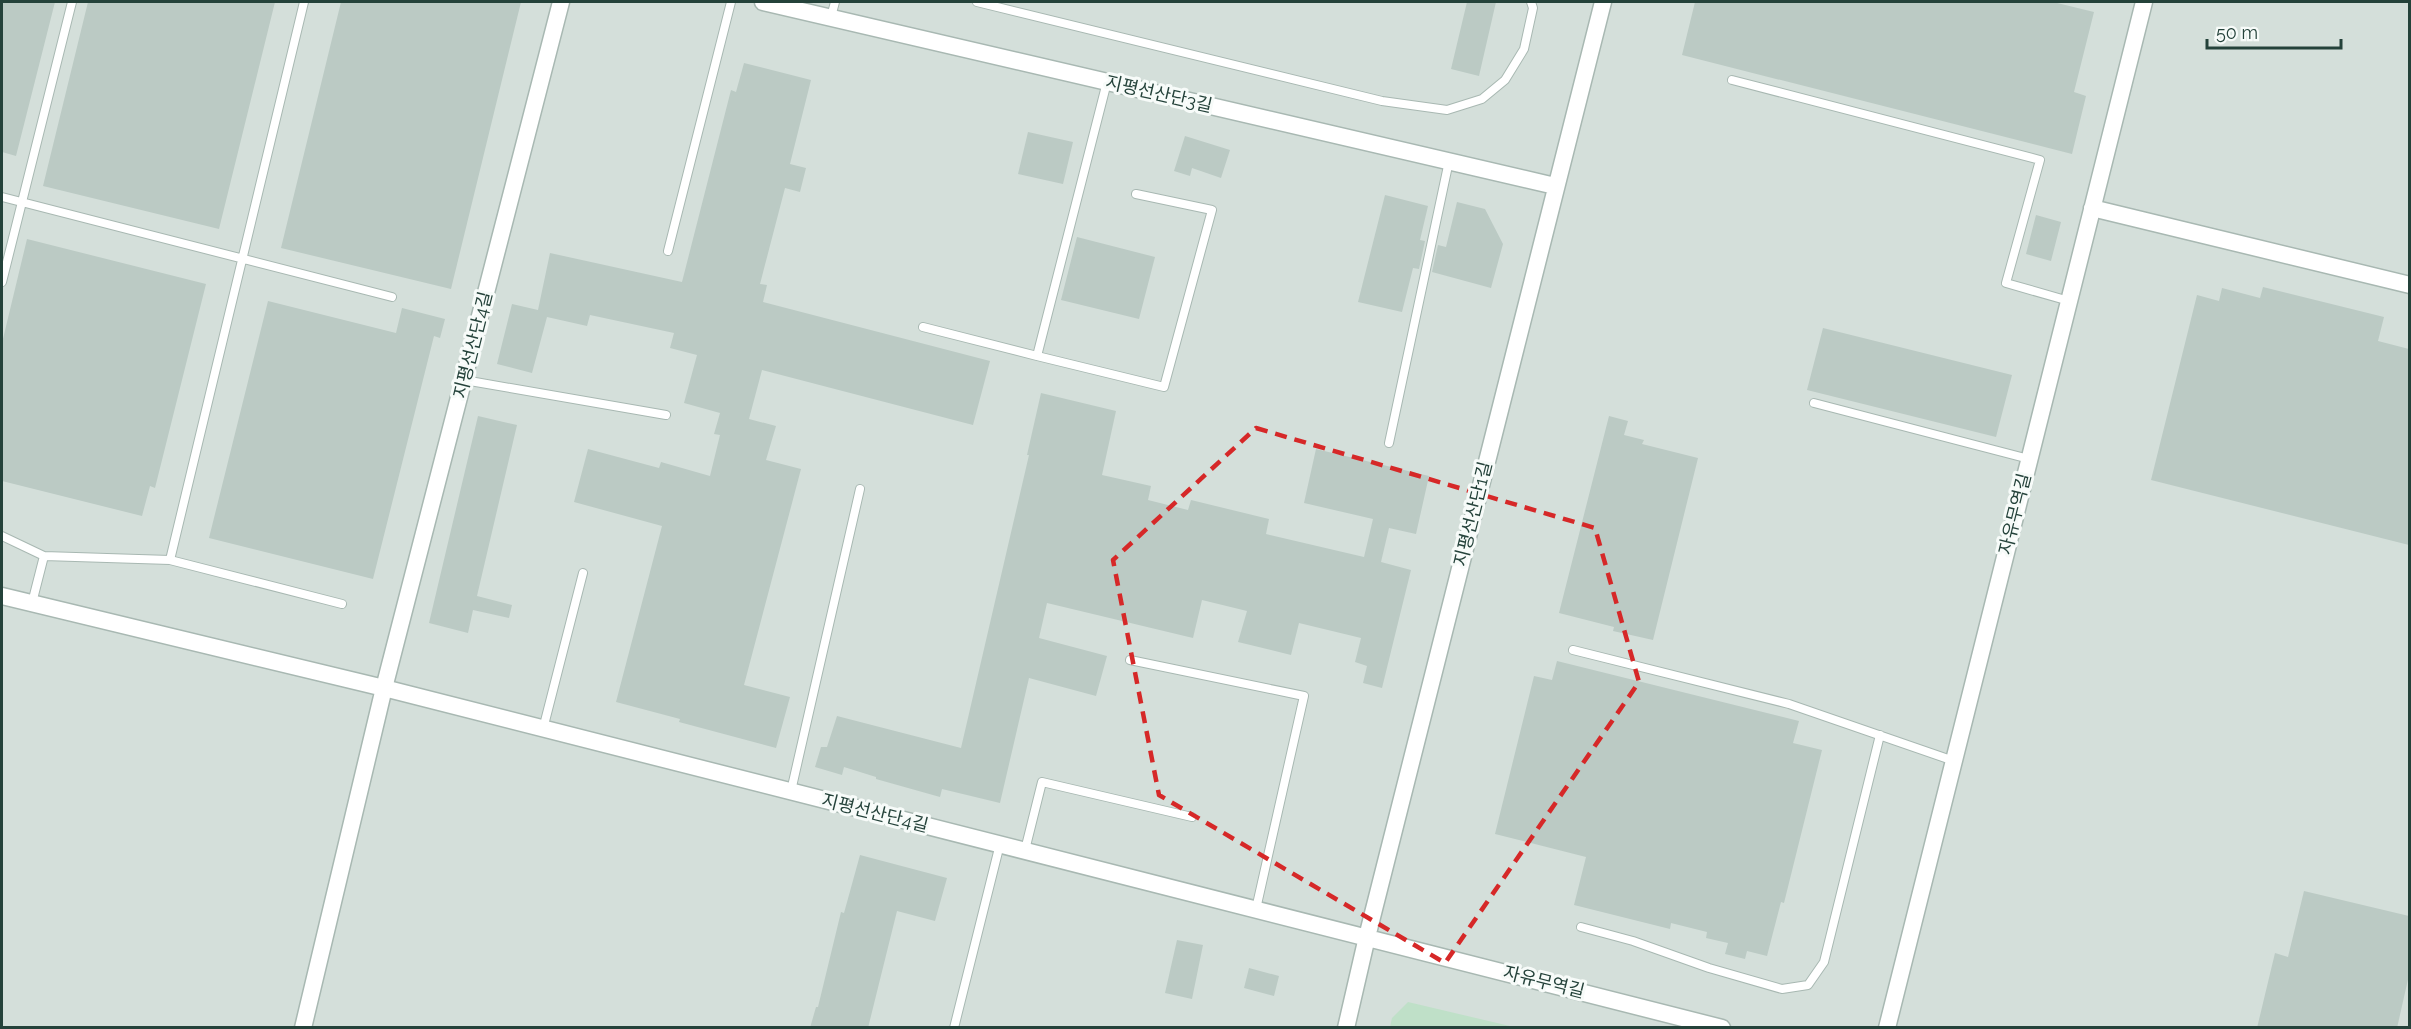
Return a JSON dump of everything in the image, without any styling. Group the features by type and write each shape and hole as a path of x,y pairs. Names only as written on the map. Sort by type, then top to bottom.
{"street":[{"name":"지평선산단4길","path":"384,688 561,2"},
{"name":"지평선산단3길","path":"763,2 833,9 1107,82 1555,186"},
{"name":"지평선산단1길","path":"1346,1028 1555,186 1603,2"},
{"name":"자유무역길","path":"1887,1028 2144,2"},
{"path":"2092,208 2409,285"},
{"name":"지평선산단4길","path":"2,596 384,688 1367,937"},
{"path":"303,1028 384,688"},
{"name":"자유무역길","path":"1367,937 1722,1028"}],"lane":[{"path":"2,282 72,2"},
{"path":"170,560 304,2"},
{"path":"668,251 731,2"},
{"path":"977,2 1382,101 1447,110 1482,99 1506,80 1524,50 1533,8 1531,2"},
{"path":"1732,80 2040,160 2006,283 2069,301"},
{"path":"1037,356 1107,82"},
{"path":"1389,443 1449,162"},
{"path":"923,327 1164,387 1212,210 1136,194"},
{"path":"2,197 392,297"},
{"path":"464,381 666,415"},
{"path":"1814,402 2029,459"},
{"path":"791,791 860,489"},
{"path":"2,536 44,556 170,560 342,604"},
{"path":"32,603 44,556"},
{"path":"543,729 584,573"},
{"path":"1573,650 1790,704 1954,761"},
{"path":"1130,660 1304,696 1256,909"},
{"path":"1581,927 1633,941 1709,968 1782,989 1808,985 1824,962 1880,735"},
{"path":"1025,850 1042,782 1192,817"},
{"path":"954,1028 999,844"}],"highlighted area":[{"path":"1256,428 1595,528 1639,682 1445,963 1159,795 1113,560"}],"shaded area":[{"path":"2,2 2409,2 2409,1027 2,1027"}],"green space":[{"path":"1408,1002 1514,1027 1390,1027 1392,1018"}],"building":[{"path":"2,2 55,2 16,156 2,152"},
{"path":"88,2 275,2 219,229 43,186"},
{"path":"341,2 521,2 451,289 281,248"},
{"path":"1467,2 1496,2 1479,76 1451,69"},
{"path":"1695,2 2053,2 2094,12 2074,92 2086,96 2072,154 1682,55"},
{"path":"744,63 811,80 790,164 806,168 800,192 785,188 760,284 767,285 763,302 990,361 973,425 762,370 749,419 776,426 766,460 801,469 744,685 790,697 776,748 679,722 680,719 616,702 662,526 574,502 588,449 659,468 661,462 710,476 720,435 714,434 720,413 684,403 697,355 670,348 674,333 590,315 587,326 547,317 532,373 497,364 512,304 538,310 550,253 682,282 731,90 736,92"},
{"path":"1028,132 1073,142 1063,184 1018,174"},
{"path":"1185,136 1230,150 1221,178 1192,168 1190,176 1174,171"},
{"path":"1385,195 1428,206 1420,240 1425,241 1419,269 1413,268 1402,312 1358,302"},
{"path":"1457,202 1485,209 1503,244 1491,288 1432,272 1438,245 1446,247"},
{"path":"2036,215 2061,222 2051,261 2026,254"},
{"path":"1077,237 1155,257 1139,319 1061,300"},
{"path":"27,239 206,284 155,488 150,486 142,516 2,481 2,343"},
{"path":"2263,287 2384,317 2378,341 2409,349 2409,545 2151,480 2197,295 2219,301 2222,288 2260,298"},
{"path":"268,301 396,333 402,308 445,319 440,338 434,336 373,579 209,538"},
{"path":"1823,328 2012,375 1996,437 1807,390"},
{"path":"1041,393 1116,411 1102,475 1151,486 1148,500 1188,510 1191,500 1269,519 1266,534 1364,557 1373,519 1304,503 1316,449 1429,476 1416,534 1389,528 1381,562 1411,570 1382,688 1363,683 1367,666 1355,662 1361,638 1299,623 1291,655 1238,642 1247,611 1202,600 1193,638 1047,603 1039,638 1107,656 1096,696 1029,678 1000,803 942,789 940,797 876,779 876,777 844,767 842,775 815,767 821,747 827,747 837,716 961,748 1029,455 1027,455"},
{"path":"478,416 517,425 477,596 512,605 509,618 473,610 468,633 429,623"},
{"path":"1609,416 1628,421 1624,435 1644,440 1642,444 1698,458 1653,640 1613,631 1614,627 1559,613"},
{"path":"1557,661 1799,721 1793,743 1822,750 1784,903 1781,902 1767,956 1747,951 1745,959 1725,954 1728,943 1706,938 1707,932 1671,923 1670,929 1574,905 1586,857 1495,834 1534,676 1552,680"},
{"path":"860,855 947,878 935,921 897,911 868,1028 810,1028 816,1007 818,1007 841,912 844,913"},
{"path":"2304,891 2409,916 2409,975 2397,1028 2257,1028 2275,953 2288,957"},
{"path":"1177,940 1203,945 1192,999 1165,993"},
{"path":"1249,968 1279,976 1274,996 1244,988"}]}
